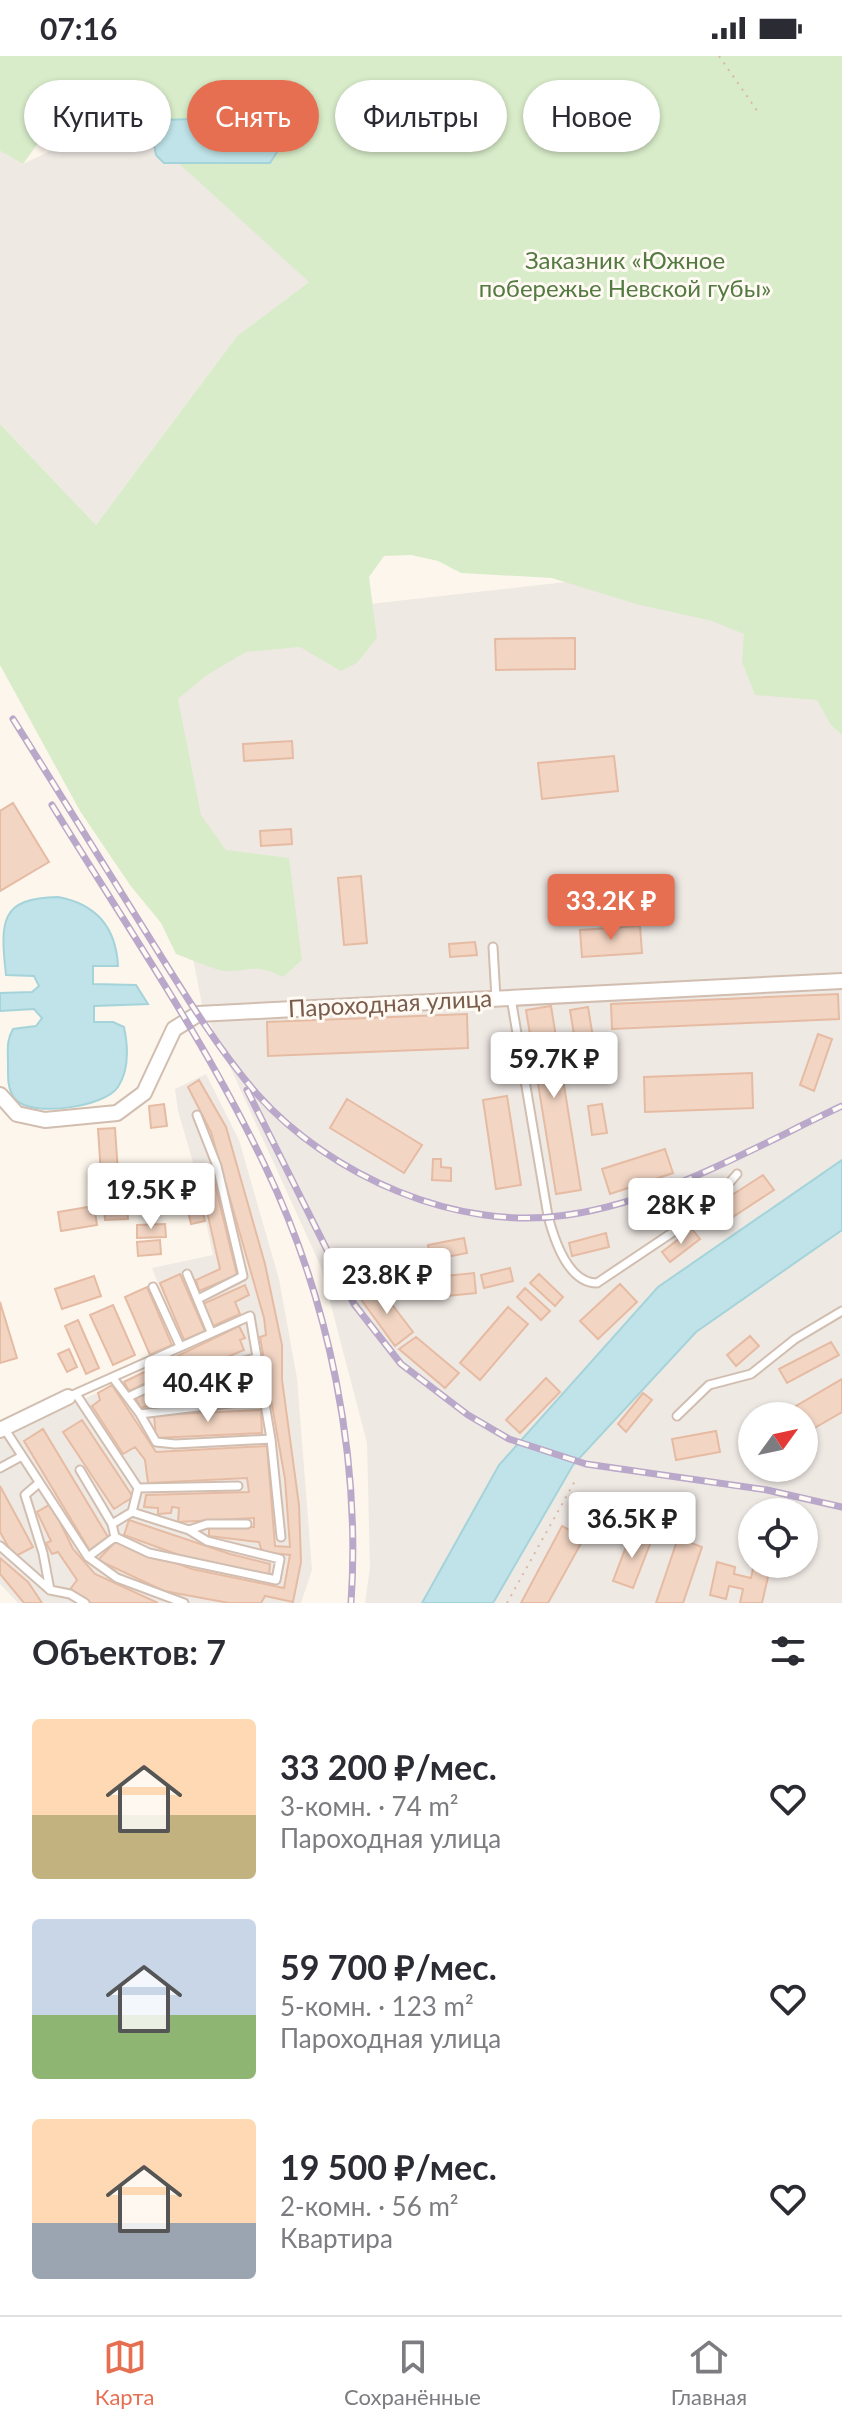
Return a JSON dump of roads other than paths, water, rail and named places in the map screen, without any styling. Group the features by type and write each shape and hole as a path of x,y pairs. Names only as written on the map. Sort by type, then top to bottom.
{"street":[{"name":"Пароходная улица","path":"0,1095 17,1114 45,1120 117,1113 144,1093 174,1029 198,1014 842,981"},
{"path":"2,1429 72,1396"}],"lane":[{"path":"493,947 548,1216 557,1248 581,1278 597,1283 706,1210 737,1174"},
{"path":"197,1115 217,1166 243,1276 198,1299"},
{"path":"187,1274 211,1332"},
{"path":"153,1287 180,1346"},
{"path":"677,1416 709,1385 751,1374 795,1339 842,1311"},
{"path":"112,1524 132,1512 138,1488 72,1396 250,1316 271,1439 281,1537"},
{"path":"128,1397 174,1376 191,1376 200,1368 215,1369 255,1358"},
{"path":"113,1378 156,1442 175,1444 271,1439"},
{"path":"140,1414 264,1399"},
{"path":"2,1429 88,1557 117,1578 184,1603"},
{"path":"0,1468 22,1456"},
{"path":"80,1470 112,1524 115,1537"},
{"path":"39,1483 25,1495 43,1553 50,1590"},
{"path":"138,1488 238,1486"},
{"path":"115,1537 149,1553 276,1580 280,1559 207,1541 189,1530 132,1512"},
{"path":"189,1530 207,1524 247,1524"},
{"path":"88,1557 115,1537"},
{"path":"0,1546 50,1590 70,1594 85,1603"}],"water":[{"path":"187,119 187,152 277,152 270,163 164,163 155,152 171,152 171,120"},
{"path":"58,897 83,905 93,912 102,920 113,940 118,966 93,966 93,984 136,985 148,1004 94,1006 94,1022 113,1022 124,1027 126,1066 118,1087 99,1100 84,1105 36,1108 23,1105 11,1091 8,1046 13,1029 36,1026 42,1018 34,1009 0,1011 0,993 32,992 39,986 34,976 6,975 3,940 8,916 14,908 39,898"},
{"path":"842,1160 842,1230 696,1332 573,1465 493,1603 422,1603 499,1465 658,1287"}],"railway":[{"path":"13,719 184,993 241,1075 287,1123 321,1150 358,1173 398,1192 440,1206 483,1215 525,1218 567,1215 603,1208 673,1185 842,1106"},
{"path":"52,805 217,1073 265,1166 307,1270 336,1379 345,1435 351,1491 351,1603"},
{"path":"247,1090 354,1304 401,1364 468,1415 509,1439 586,1464 767,1490 842,1507"}],"park label":[{"name":"Заказник «Южное побережье Невской губы»","path":"625,275"}]}
